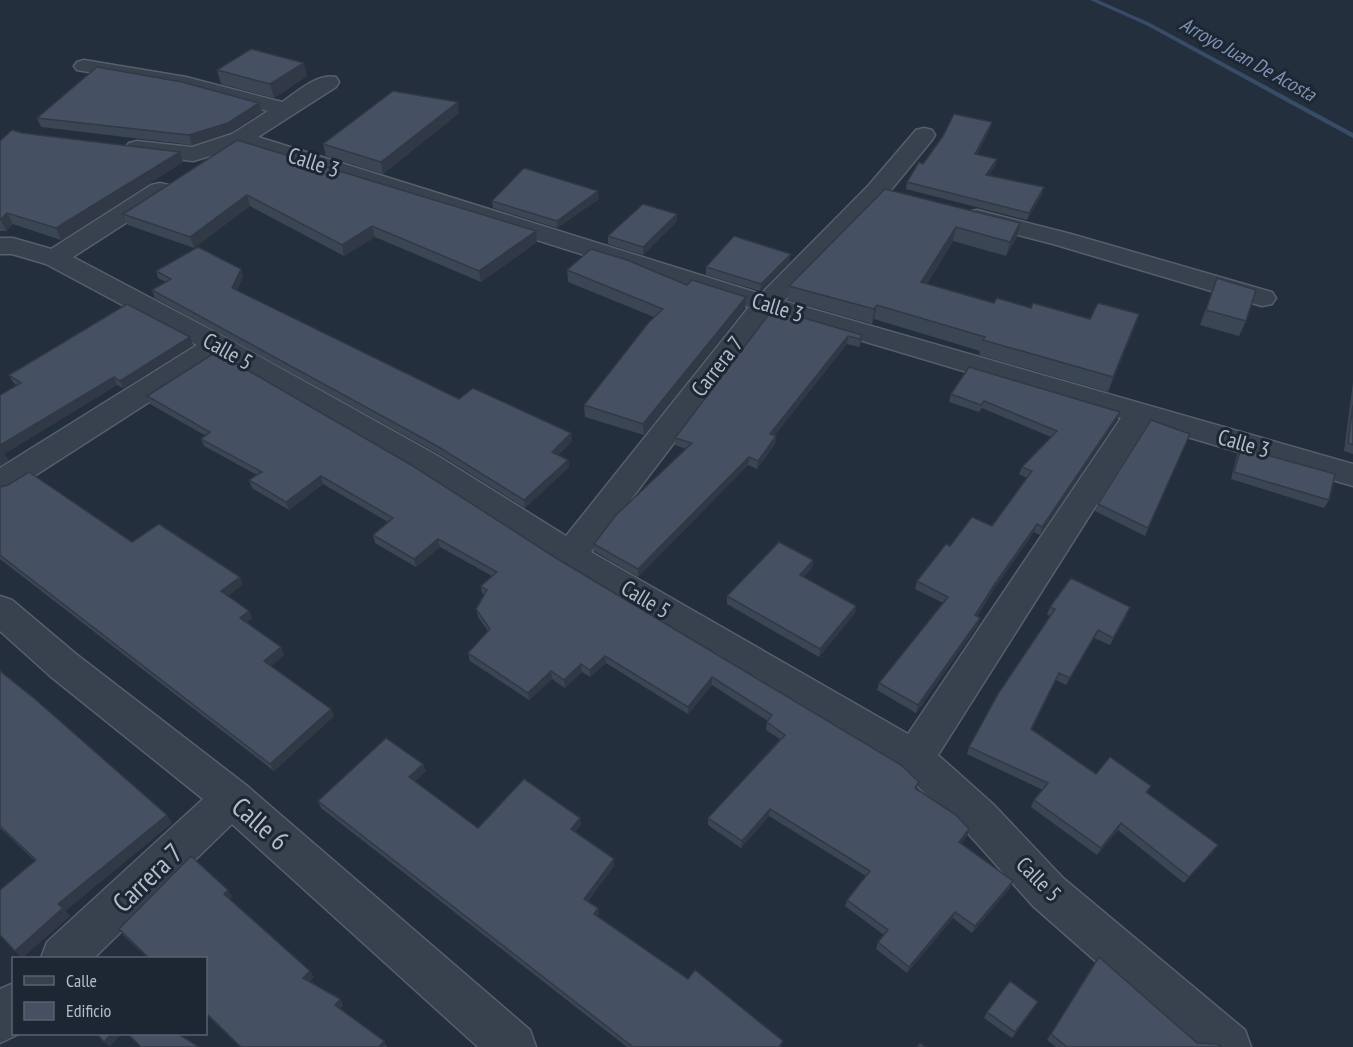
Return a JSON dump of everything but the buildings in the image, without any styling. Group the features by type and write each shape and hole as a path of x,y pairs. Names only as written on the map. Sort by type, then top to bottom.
{"street":[{"path":"84,66 186,83 284,109"},
{"path":"55,258 328,82"},
{"name":"Carrera 7","path":"570,555 765,304 888,194 924,135"},
{"path":"110,145 192,154 239,139"},
{"name":"Calle 3","path":"239,139 765,304 1353,475"},
{"path":"958,212 1062,239 1262,298"},
{"name":"Calle 5","path":"0,246 13,246 55,258 218,345 427,464 570,555 914,758 979,817 1048,891 1228,1047"},
{"path":"0,483 218,345"},
{"path":"914,758 1140,412"},
{"name":"Calle 6","path":"0,610 63,665 232,798 513,1047"},
{"name":"Carrera 7","path":"64,957 232,798"},
{"path":"0,1020 12,1008"}],"waterway":[{"name":"Arroyo Juan De Acosta","path":"1093,0 1148,24 1353,136"}]}
